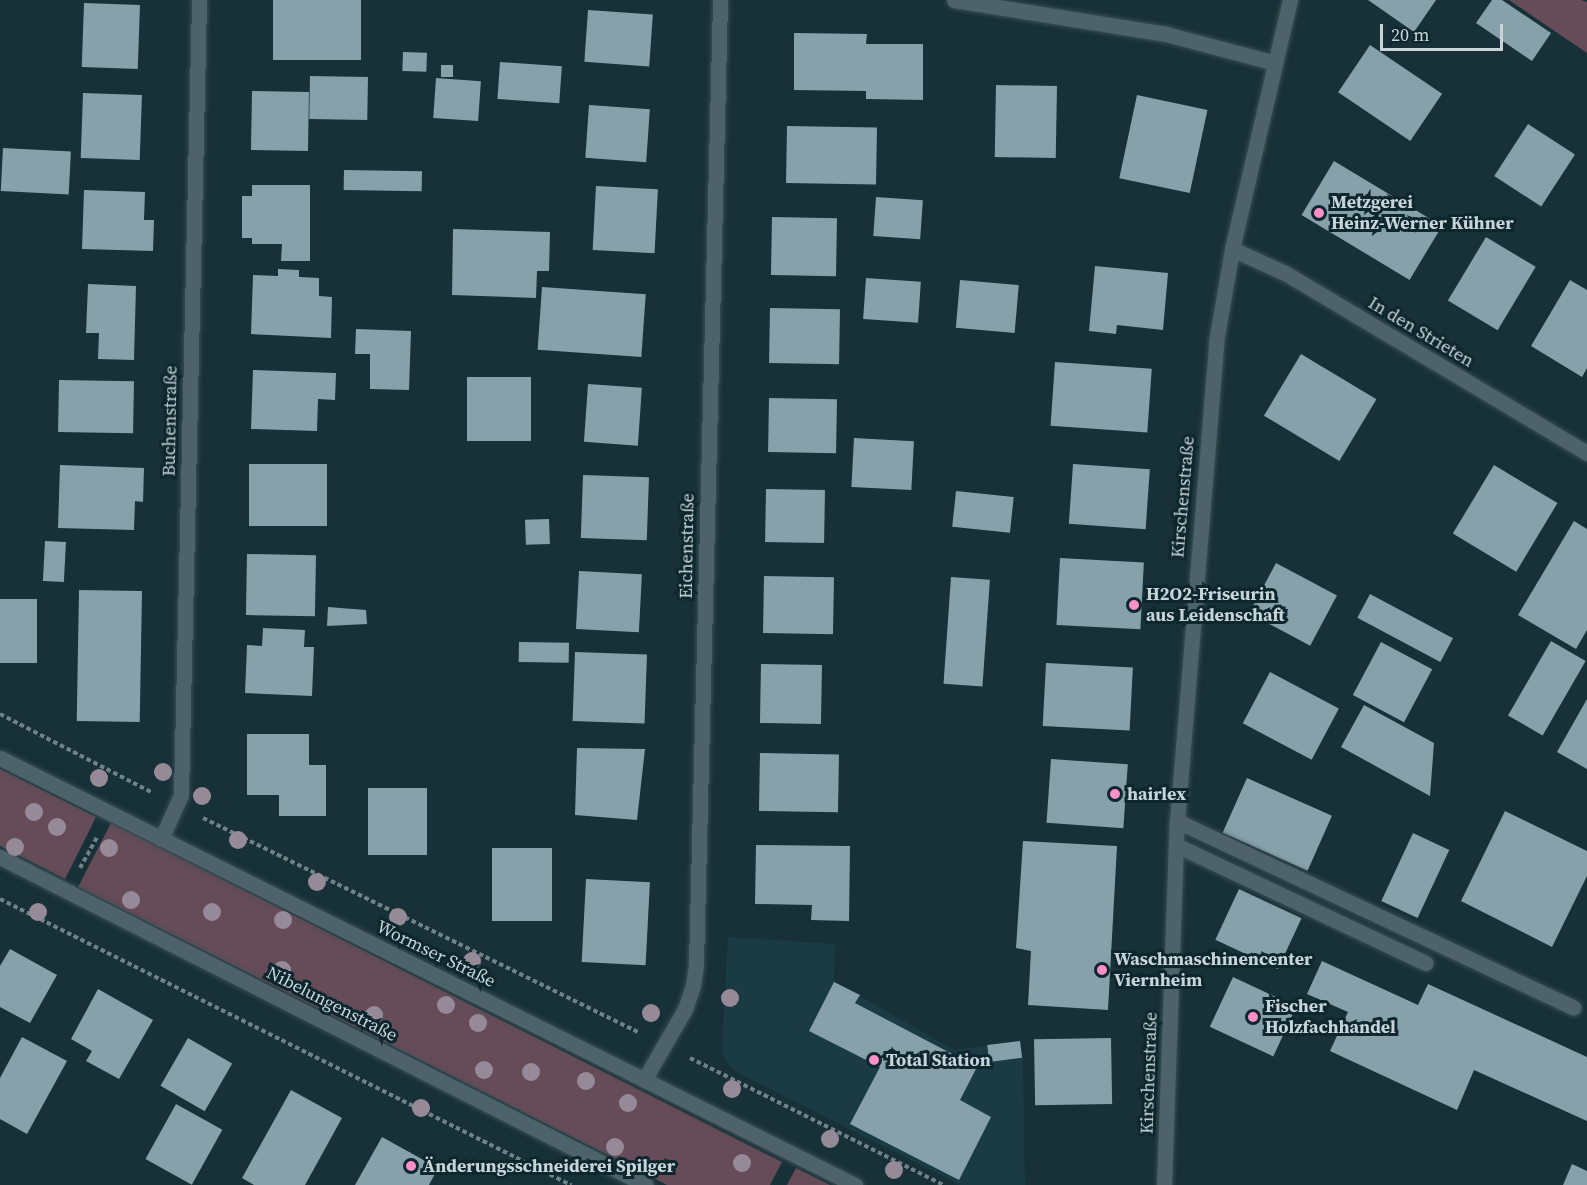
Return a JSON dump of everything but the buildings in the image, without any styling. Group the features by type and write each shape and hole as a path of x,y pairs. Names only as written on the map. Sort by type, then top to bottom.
{"street":[{"name":"Buchenstraße","path":"161,839 181,795 200,0"},
{"name":"Eichenstraße","path":"644,1080 685,1009 693,986 696,964 720,0"},
{"path":"954,0 1166,34 1275,63"},
{"name":"Kirschenstraße","path":"1164,1185 1176,821 1216,342 1232,249 1290,0"},
{"name":"In den Strieten","path":"1232,249 1285,273 1587,453"},
{"name":"Wormser Straße","path":"0,758 855,1185"},
{"path":"1176,821 1573,1007"},
{"path":"1176,845 1426,963"},
{"name":"Nibelungenstraße","path":"0,857 646,1185"}],"path":[{"path":"0,714 177,805 944,1185"},
{"path":"50,924 126,779"},
{"path":"0,899 571,1185"}],"shaded area":[{"path":"1509,0 1581,0 1587,2 1587,53"},
{"path":"0,769 96,817 65,879 0,846"},
{"path":"111,823 782,1162 770,1185 667,1185 78,887"},
{"name":"Total Station","path":"728,937 835,944 834,981 954,1050 1020,1041 1023,1058 1025,1185 960,1185 736,1072 726,1062 722,1049"},
{"path":"796,1168 830,1185 787,1185"}],"place":[{"name":"Metzgerei Heinz-Werner Kühner","path":"1319,213"},
{"name":"H2O2-Friseurin aus Leidenschaft","path":"1134,605"},
{"name":"hairlex","path":"1115,794"},
{"name":"Waschmaschinencenter Viernheim","path":"1102,970"},
{"name":"Fischer Holzfachhandel","path":"1253,1017"},
{"name":"Total Station","path":"874,1060"},
{"name":"Änderungsschneiderei Spilger","path":"411,1166"}]}
